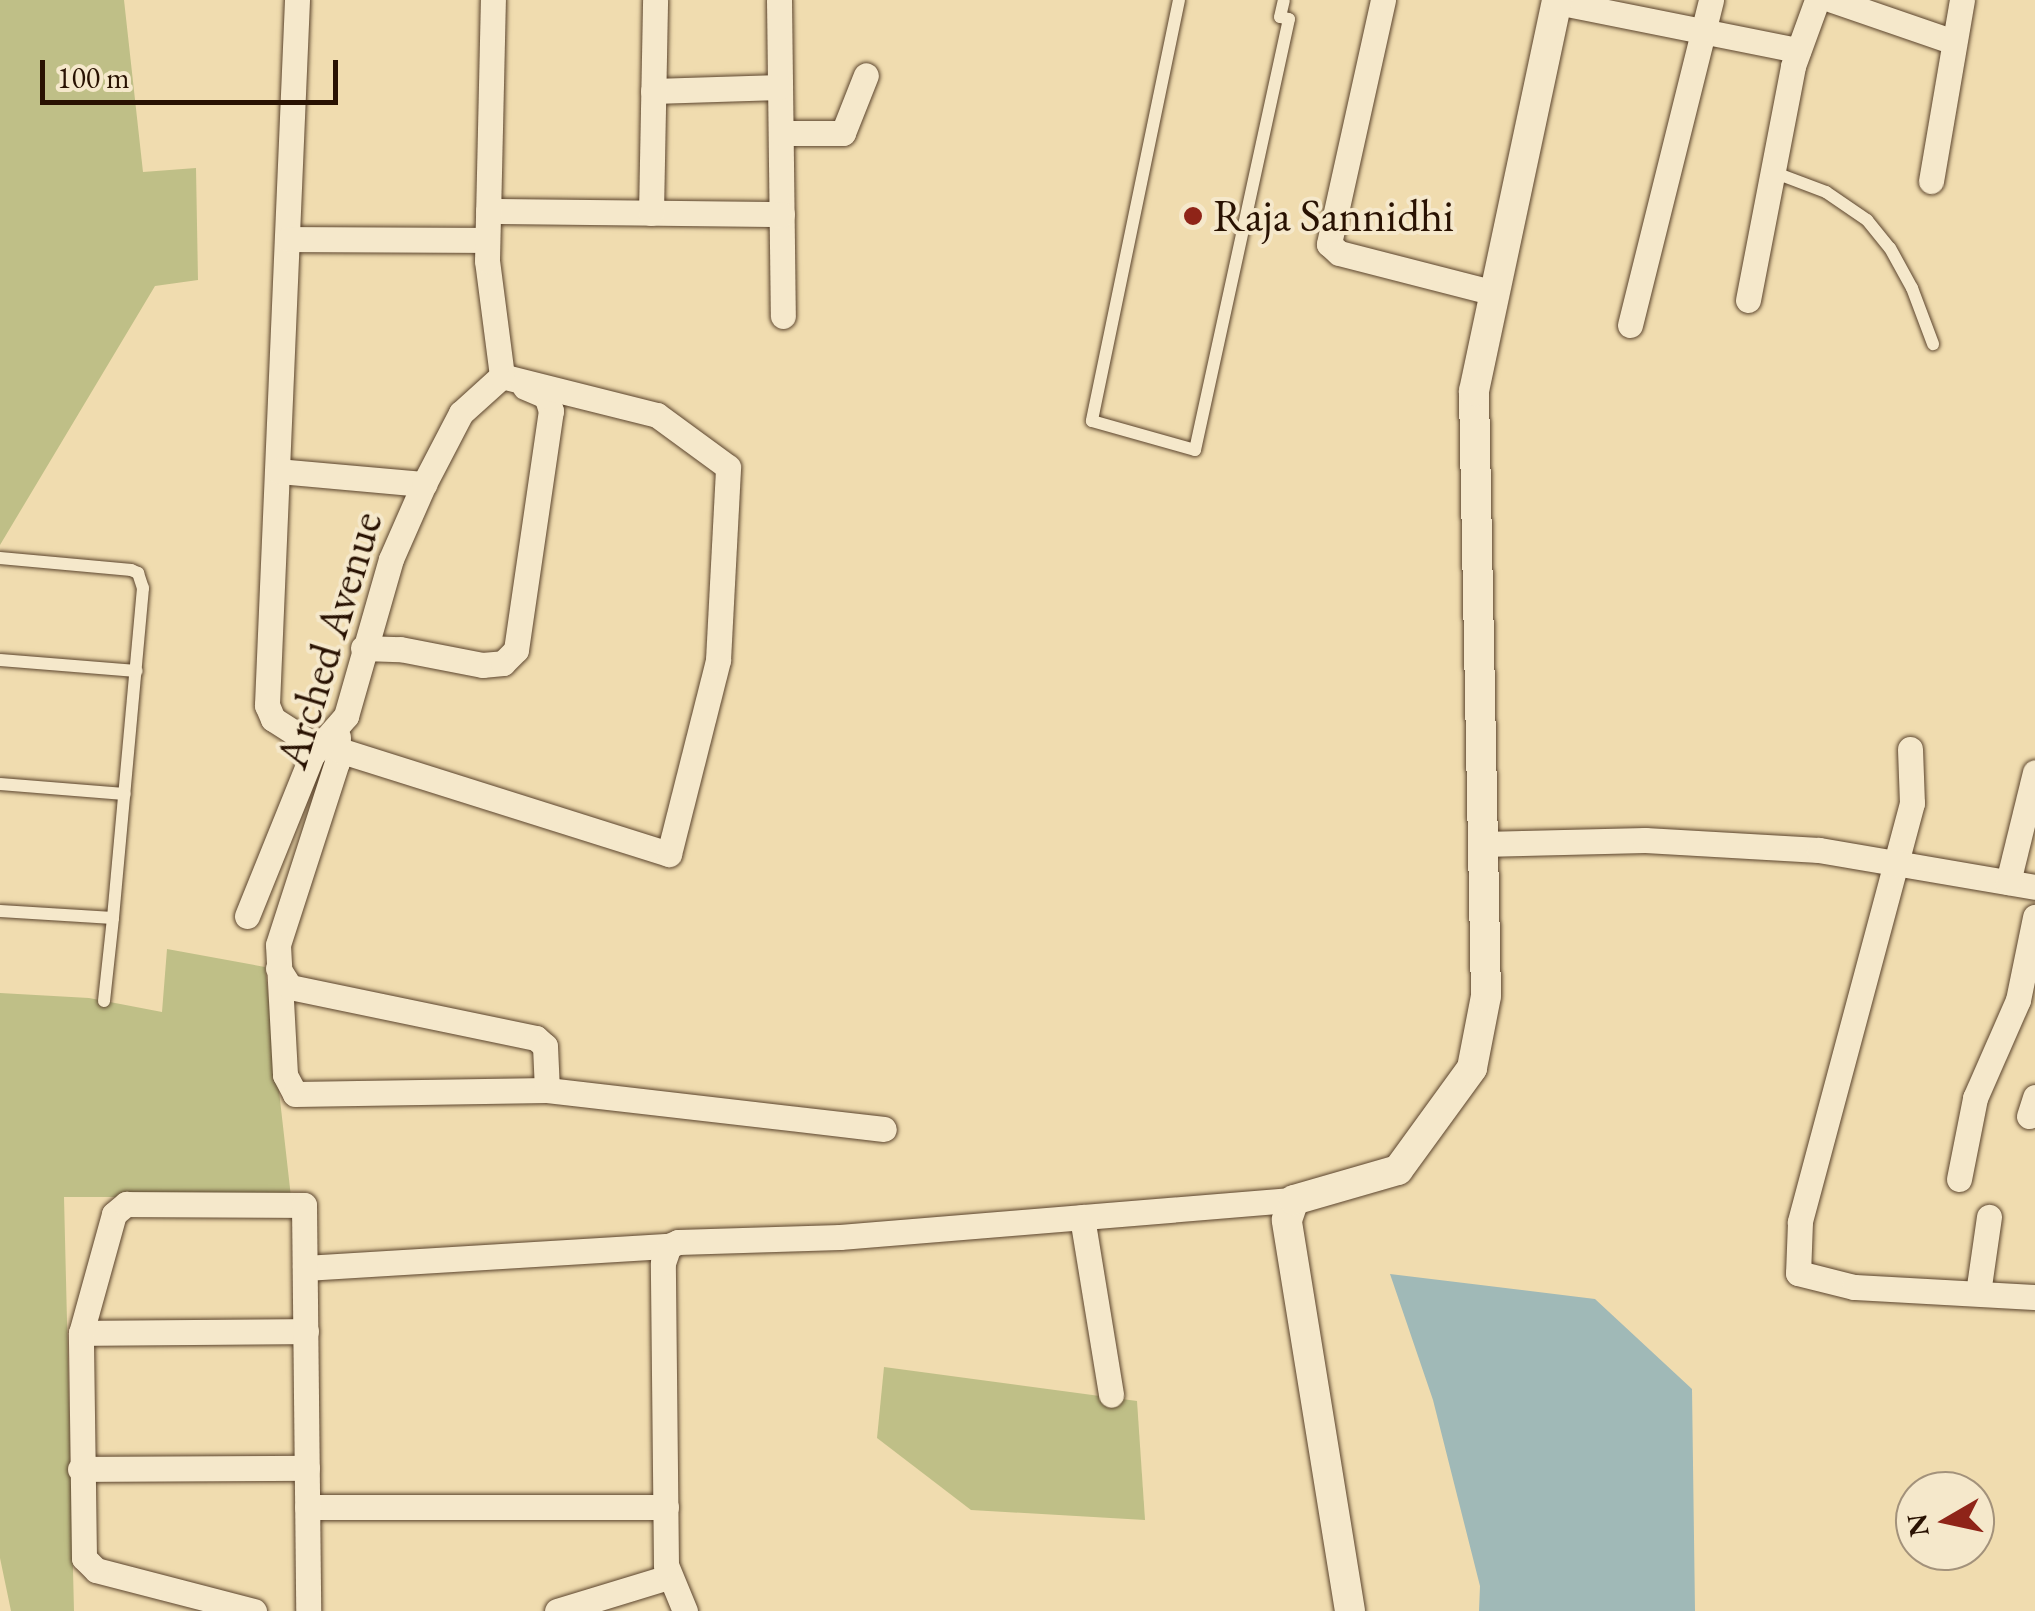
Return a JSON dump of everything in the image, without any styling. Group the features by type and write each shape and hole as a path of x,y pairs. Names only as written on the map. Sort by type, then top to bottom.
{"street":[{"path":"298,0 267,705 274,719 331,741 669,854 718,660 728,466 658,415 502,376"},
{"path":"493,0 486,240 502,376"},
{"path":"651,213 654,0"},
{"path":"778,0 784,316"},
{"path":"1383,0 1329,244 1339,254 1495,293"},
{"path":"1630,325 1710,0"},
{"path":"1748,300 1798,50 1817,0"},
{"path":"1832,0 1954,42"},
{"path":"1932,181 1962,0"},
{"path":"305,1268 670,1246 678,1242 840,1238 1294,1200 1398,1170 1472,1068 1486,996 1474,391 1557,1 1798,50"},
{"path":"780,133 843,132 866,75"},
{"path":"653,91 780,88"},
{"path":"488,211 782,214"},
{"path":"288,239 486,240"},
{"path":"362,648 400,650 482,665 503,662 516,650 551,411 546,396 502,376"},
{"name":"Arched Avenue","path":"502,376 460,413 392,559 362,648 346,716 331,741 278,945 278,968 285,1075 295,1094 547,1090"},
{"path":"278,471 424,484"},
{"path":"246,916 331,741"},
{"path":"1910,749 1914,790 1898,863 1800,1222 1798,1274 1854,1288 2035,1297"},
{"path":"2008,882 2035,772"},
{"path":"1482,844 1661,841 1820,850 2035,887"},
{"path":"1959,1179 1975,1098 2018,1000 2035,918"},
{"path":"278,968 290,986 536,1038 544,1046 547,1090 884,1130"},
{"path":"1294,1200 1287,1220 1350,1611"},
{"path":"254,1611 96,1570 84,1558 80,1332 114,1214 126,1204 304,1205 308,1611"},
{"path":"1978,1294 1989,1217"},
{"path":"1082,1218 1111,1395"},
{"path":"670,1246 663,1263 668,1577 685,1611"},
{"path":"80,1332 306,1331"},
{"path":"80,1469 307,1468"},
{"path":"307,1507 666,1507"},
{"path":"557,1611 668,1577"}],"lane":[{"path":"1179,0 1092,421 1195,450 1289,19 1280,17 1284,0"},
{"path":"1773,172 1826,192 1867,220 1890,248 1912,288 1933,344"},
{"path":"0,558 138,573 144,588 104,1001"},
{"path":"0,660 137,671"},
{"path":"0,784 125,794"},
{"path":"0,911 113,918"}],"green space":[{"path":"0,0 124,0 143,172 196,168 198,280 155,286 0,545"},
{"path":"167,949 265,967 291,1197 64,1197 74,1611 11,1611 0,1558 0,993 89,998 162,1012"},
{"path":"884,1367 1137,1401 1145,1520 971,1510 877,1438"}],"water":[{"path":"1390,1274 1595,1299 1692,1389 1695,1611 1479,1611 1480,1586 1433,1400"}],"place":[{"name":"Raja Sannidhi","path":"1193,216"}]}
